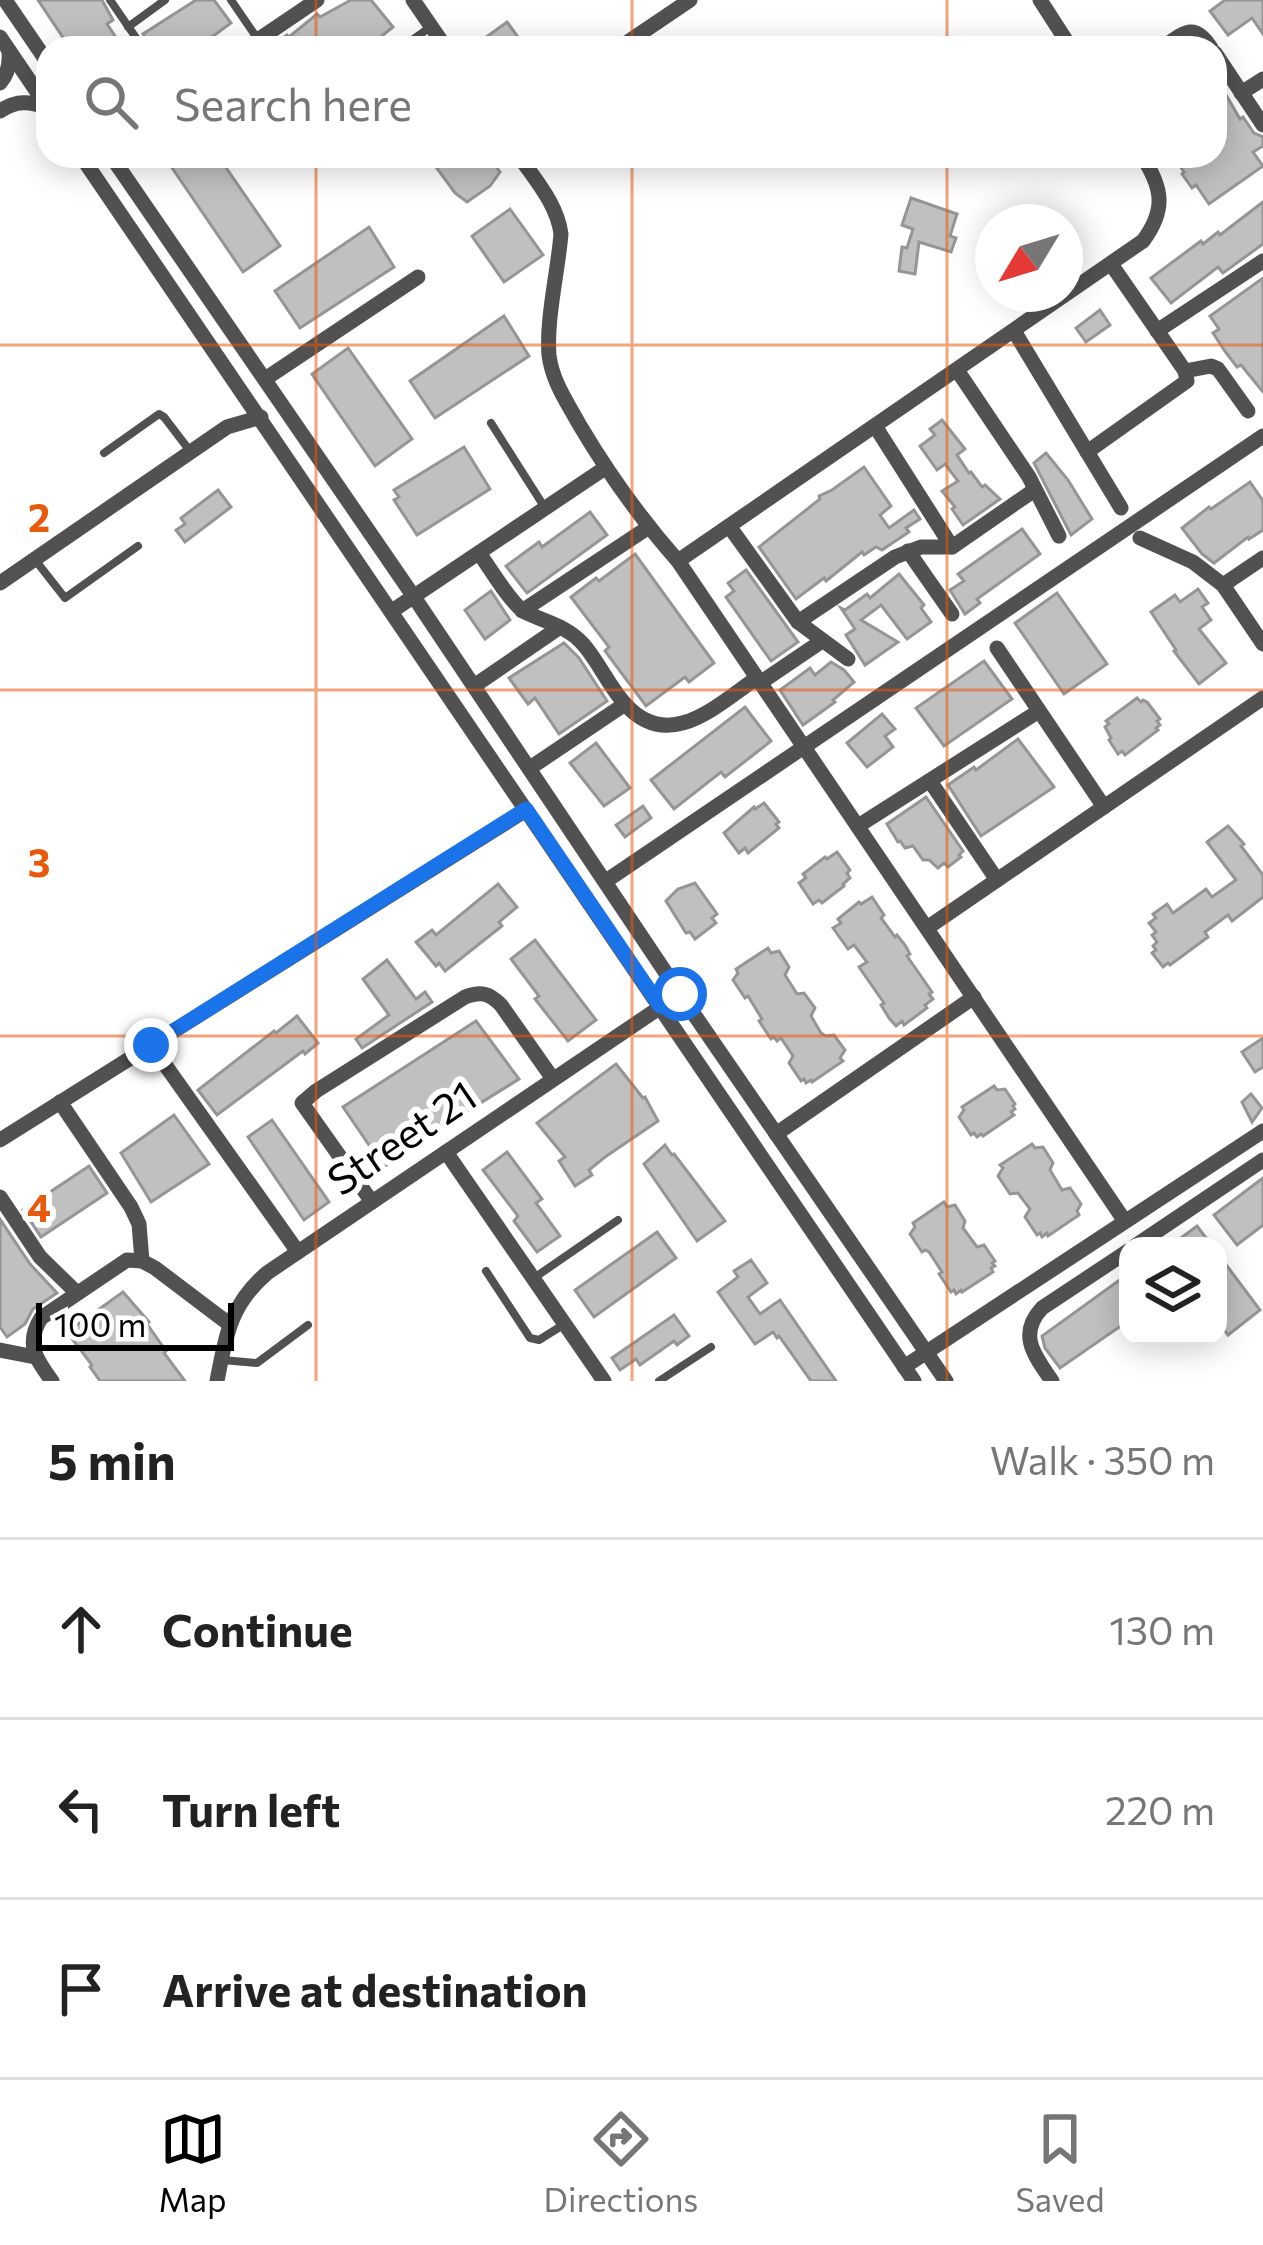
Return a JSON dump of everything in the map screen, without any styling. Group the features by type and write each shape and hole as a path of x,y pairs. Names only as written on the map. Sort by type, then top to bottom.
{"street":[{"path":"6,0 36,45"},
{"path":"264,36 317,0"},
{"path":"413,0 438,36"},
{"path":"637,36 690,0"},
{"path":"1040,0 1063,36"},
{"path":"0,83 10,63 4,43"},
{"path":"4,43 36,90"},
{"path":"1227,72 1263,125"},
{"path":"1241,93 1263,79"},
{"path":"0,111 21,102 36,103"},
{"path":"89,168 909,1374 926,1352 1263,1131"},
{"path":"122,168 946,1381"},
{"path":"527,168 559,221 549,346 558,386 605,468 678,561 1124,1220"},
{"path":"678,561 1143,241 1157,218 1159,190 1150,168"},
{"path":"1157,331 1263,261"},
{"path":"1087,452 1186,381 1185,371 1111,264"},
{"path":"265,379 418,277"},
{"path":"198,326 218,312"},
{"path":"1014,331 1121,508"},
{"path":"1185,371 1218,369 1248,411"},
{"path":"957,370 1029,477 1058,536"},
{"path":"0,584 227,427 261,417"},
{"path":"875,426 952,548"},
{"path":"606,881 1263,436"},
{"path":"392,611 605,468"},
{"path":"798,622 895,557 921,548 952,548 1033,490"},
{"path":"729,526 798,622 848,659"},
{"path":"522,611 649,527"},
{"path":"1140,538 1193,562 1223,585 1263,644"},
{"path":"908,551 952,614"},
{"path":"479,553 522,611 560,627 582,643 625,704 648,721 677,726 691,723 823,641"},
{"path":"1223,585 1263,558"},
{"path":"474,686 560,627"},
{"path":"997,647 1104,807"},
{"path":"927,928 1263,698"},
{"path":"530,768 625,704"},
{"path":"858,826 1040,711"},
{"path":"930,781 997,880"},
{"path":"0,1140 526,809"},
{"path":"372,1202 302,1102 316,1091 477,992 491,995 501,1005 553,1079"},
{"name":"Street 21","path":"218,1381 229,1324 250,1287 680,994"},
{"path":"776,1134 974,998"},
{"path":"151,1045 298,1252"},
{"path":"60,1102 131,1208 142,1242 142,1261"},
{"path":"446,1152 604,1381"},
{"path":"1148,1237 1263,1160"},
{"path":"0,1196 40,1257 77,1293"},
{"path":"1052,1381 1031,1351 1029,1328 1034,1316 1119,1257"},
{"path":"52,1381 35,1357 32,1343 41,1318 127,1260 142,1261 229,1324"},
{"path":"0,1350 35,1357"}],"lane":[{"path":"110,0 134,36"},
{"path":"128,27 165,0"},
{"path":"231,0 248,36"},
{"path":"417,36 431,26"},
{"path":"104,453 159,414 191,452"},
{"path":"491,423 545,508"},
{"path":"35,559 65,598 138,546"},
{"path":"533,1278 618,1220"},
{"path":"486,1271 533,1340 564,1324"},
{"path":"221,1360 257,1363 308,1325"},
{"path":"659,1381 711,1347"}],"building":[{"path":"38,0 102,0 115,36 62,36"},
{"path":"196,0 214,0 231,23 213,36 143,34"},
{"path":"351,0 371,0 393,27 382,36 290,36 317,14 320,17"},
{"path":"1225,0 1263,0 1263,34 1252,18 1228,35 1210,11"},
{"path":"507,22 517,36 488,36"},
{"path":"1227,97 1240,119 1263,137 1263,146 1253,152 1263,166 1209,204 1181,168 1227,168"},
{"path":"172,168 226,168 280,246 243,272"},
{"path":"437,168 497,168 500,172 490,186 467,202"},
{"path":"911,198 957,214 951,252 919,242 915,274 899,271 902,247 907,248 913,229 902,225"},
{"path":"1263,202 1263,244 1223,273 1218,267 1171,303 1151,278"},
{"path":"510,209 543,255 504,282 472,236"},
{"path":"369,227 394,267 300,328 275,291"},
{"path":"1263,278 1263,392 1224,350 1213,333 1219,329 1210,316"},
{"path":"1100,310 1110,325 1086,342 1076,328"},
{"path":"504,316 529,356 435,418 410,381"},
{"path":"348,348 412,439 375,466 312,374"},
{"path":"942,420 965,449 957,455 969,473 1000,499 963,525 942,491 958,481 945,464 937,470 920,446 935,435 930,429"},
{"path":"464,447 490,489 417,535 394,500 399,497 394,490"},
{"path":"1046,453 1092,519 1071,535 1034,463"},
{"path":"864,467 891,506 880,515 889,528 914,510 920,519 882,550 862,552 796,599 759,547 819,496"},
{"path":"1250,482 1263,501 1263,530 1214,563 1182,528"},
{"path":"218,490 231,507 185,542 176,530 185,524 181,518"},
{"path":"590,512 607,535 527,593 506,566"},
{"path":"1022,529 1040,554 977,599 980,603 965,614 950,590 964,581 958,574"},
{"path":"635,554 714,663 689,682 685,677 646,706 571,597"},
{"path":"746,570 798,642 771,661 726,597 734,591 728,583"},
{"path":"899,574 924,605 921,608 931,622 907,639 881,605 861,620 898,642 865,665 846,635 855,629 841,608 845,610 867,594 870,598"},
{"path":"1198,589 1208,603 1202,607 1211,620 1199,629 1226,663 1199,684 1151,612 1175,595 1180,602"},
{"path":"491,591 510,620 485,639 465,610"},
{"path":"1057,593 1107,664 1064,694 1015,623"},
{"path":"564,643 607,701 559,734 535,698 528,704 509,678"},
{"path":"984,661 1012,699 944,746 916,708"},
{"path":"831,662 854,682 803,725 780,690 810,668 815,675"},
{"path":"1137,698 1147,702 1160,725 1125,755 1118,754 1109,740 1106,721"},
{"path":"745,707 771,741 674,809 651,780"},
{"path":"882,714 895,729 885,736 893,747 867,767 847,743"},
{"path":"1018,739 1054,787 981,836 948,785"},
{"path":"596,743 630,788 604,806 570,763"},
{"path":"926,797 963,851 948,867 944,863 938,868 923,860 913,846 905,848 887,824"},
{"path":"764,803 779,828 748,853 745,848 739,853 724,833"},
{"path":"643,806 651,818 625,837 616,825"},
{"path":"1228,826 1263,875 1263,897 1232,921 1228,915 1205,932 1208,937 1163,967 1152,953 1157,942 1149,923 1156,918 1153,914 1167,904 1173,913 1206,889 1212,897 1236,880 1207,842"},
{"path":"837,852 850,878 822,903 813,904 799,883 806,878 803,874"},
{"path":"695,883 717,914 712,918 716,923 695,939 666,901 678,889"},
{"path":"498,884 517,907 499,922 502,926 445,971 439,963 436,966 416,942 432,930 436,935"},
{"path":"872,897 884,915 881,918 905,945 907,956 932,992 927,1008 904,1025 902,1021 896,1026 889,1018 859,967 867,962 854,945 848,949 833,928 859,902"},
{"path":"535,940 596,1020 568,1041 511,959"},
{"path":"768,948 771,953 779,951 789,967 785,975 797,994 804,993 815,1008 811,1016 821,1033 834,1035 845,1050 843,1061 812,1082 801,1081 781,1038 771,1039 748,996 733,980 736,969"},
{"path":"387,960 416,999 425,992 432,1002 362,1048 356,1039 389,1015 363,979"},
{"path":"297,1016 318,1043 217,1115 198,1090"},
{"path":"476,1021 519,1079 384,1167 343,1107"},
{"path":"1263,1038 1263,1067 1255,1072 1242,1052"},
{"path":"616,1064 645,1097 658,1121 605,1157 589,1170 592,1175 575,1186 559,1161 565,1157 537,1123"},
{"path":"994,1086 1005,1089 1015,1104 1014,1115 983,1136 971,1135 959,1117 962,1107"},
{"path":"1251,1094 1262,1108 1252,1122 1242,1102"},
{"path":"174,1115 209,1164 151,1202 121,1153"},
{"path":"272,1120 329,1202 304,1220 248,1137"},
{"path":"1032,1144 1043,1147 1062,1190 1070,1188 1081,1204 1079,1215 1042,1237 1025,1217 1030,1209 1018,1193 1010,1194 998,1176 1000,1165"},
{"path":"665,1145 725,1221 697,1241 644,1164"},
{"path":"507,1152 542,1199 536,1203 560,1236 537,1252 514,1221 518,1216 483,1170"},
{"path":"89,1166 107,1193 41,1237 23,1210"},
{"path":"1263,1178 1263,1225 1237,1245 1214,1215"},
{"path":"944,1202 947,1207 955,1205 965,1221 963,1228 995,1261 993,1272 956,1294 929,1252 922,1252 910,1234 913,1223"},
{"path":"0,1219 30,1264 57,1293 33,1309 25,1324 7,1337 0,1327"},
{"path":"1197,1226 1205,1237 1182,1237"},
{"path":"657,1232 676,1258 594,1317 575,1290"},
{"path":"751,1260 767,1283 748,1297 760,1314 780,1300 836,1381 811,1381 773,1332 755,1344 718,1292 738,1277 734,1271"},
{"path":"1227,1266 1260,1310 1227,1334"},
{"path":"1119,1280 1119,1327 1060,1368 1042,1336"},
{"path":"123,1292 149,1322 185,1381 100,1381 90,1367 67,1332"},
{"path":"674,1315 689,1336 640,1365 636,1359 620,1370 612,1358"}],"route":[{"path":"151,1045 526,809 660,1006 680,994"}]}
